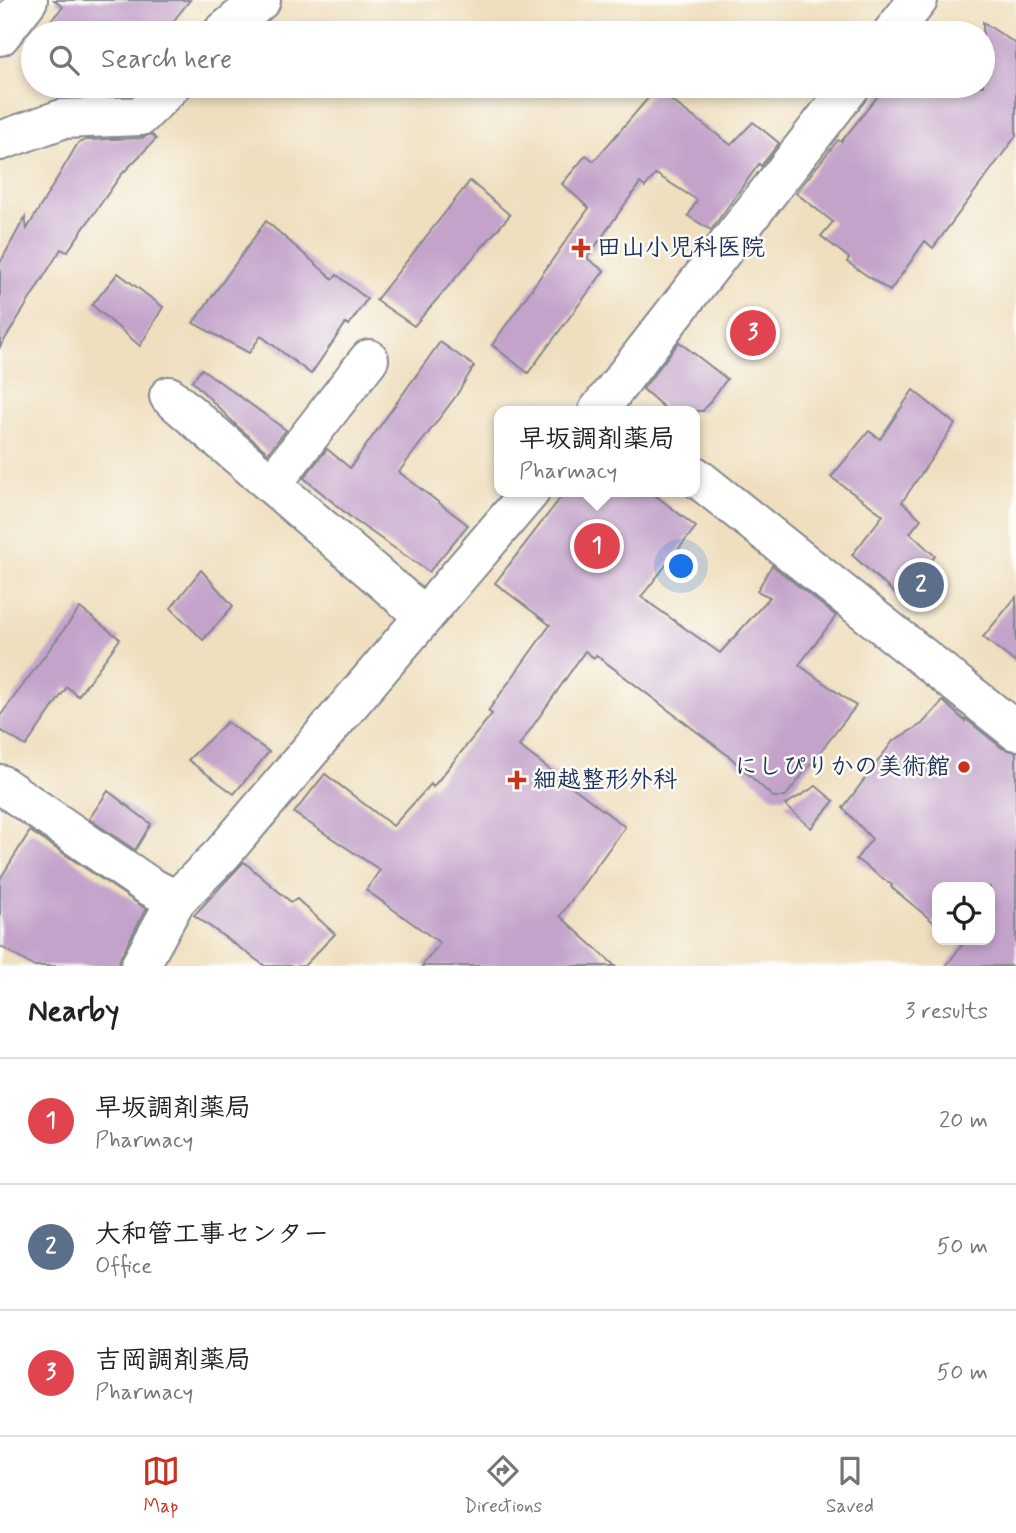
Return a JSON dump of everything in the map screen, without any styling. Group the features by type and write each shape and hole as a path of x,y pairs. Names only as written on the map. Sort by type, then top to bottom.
{"street":[{"path":"0,36 28,0"},
{"path":"236,21 261,0"},
{"path":"901,21 918,0"},
{"path":"0,141 62,119 141,116 159,98"},
{"path":"608,406 842,98"},
{"path":"272,484 369,359"},
{"path":"169,396 424,616"},
{"path":"700,480 1016,731"},
{"path":"140,966 176,900 222,854 526,497"},
{"path":"0,784 149,886 176,900"}],"building":[{"path":"54,0 190,0 173,21 50,21 63,7"},
{"path":"995,30 1016,44 1016,136 933,248 925,241 890,291 847,262 849,258 821,236 833,222 796,193 838,140 841,142 876,98 995,98"},
{"path":"648,98 668,98 731,145 753,122 779,143 761,166 759,164 711,230 688,216 697,200 656,174 645,187 640,183 587,258 604,271 528,373 492,345 589,208 562,184 586,155 594,161"},
{"path":"151,134 156,139 121,175 67,252 61,249 0,347 0,263 25,217 27,229 78,143 86,140 142,138"},
{"path":"470,181 510,215 414,326 376,300"},
{"path":"266,221 333,279 337,275 367,299 349,325 346,323 311,374 261,336 249,353 193,323"},
{"path":"118,273 163,307 140,346 92,305"},
{"path":"440,342 474,366 456,396 399,472 468,525 429,572 354,520 304,478 327,449 350,468"},
{"path":"679,342 727,379 703,411 700,411 700,406 662,406 643,389"},
{"path":"202,369 286,430 268,453 192,381"},
{"path":"913,390 955,424 902,502 921,519 910,533 935,556 902,600 852,555 883,515 831,477 869,431 880,439"},
{"path":"561,497 657,497 696,527 641,597 720,653 770,597 757,591 772,565 836,616 799,665 856,706 785,797 773,797 730,757 596,655 594,658 585,651 519,746 625,827 560,916 615,966 422,966 440,943 366,890 380,870 294,813 325,774 393,826 431,784 433,787 492,714 488,711 550,625 495,583"},
{"path":"201,570 233,606 203,640 171,608"},
{"path":"1016,597 1016,663 983,637"},
{"path":"80,608 120,639 78,696 67,687 26,746 0,730 0,716"},
{"path":"943,701 1002,748 1016,752 1016,966 946,966 962,945 995,945 995,882 932,882 932,921 891,887 892,885 856,859 872,839 843,808 893,741 922,724"},
{"path":"227,722 269,752 234,794 188,760"},
{"path":"816,786 834,801 811,828 785,805"},
{"path":"108,791 151,824 135,850 89,819"},
{"path":"30,831 146,909 118,966 33,966 0,946 0,879"},
{"path":"244,862 291,902 297,899 335,934 304,966 265,966 194,915"}],"place":[{"name":"田山小児科医院","path":"581,248"},
{"name":"吉岡調剤薬局","path":"753,333"},
{"name":"早坂調剤薬局","path":"597,546"},
{"name":"大和管工事センター","path":"921,585"},
{"name":"にしぴりかの美術館","path":"964,767"},
{"name":"細越整形外科","path":"517,780"}]}
